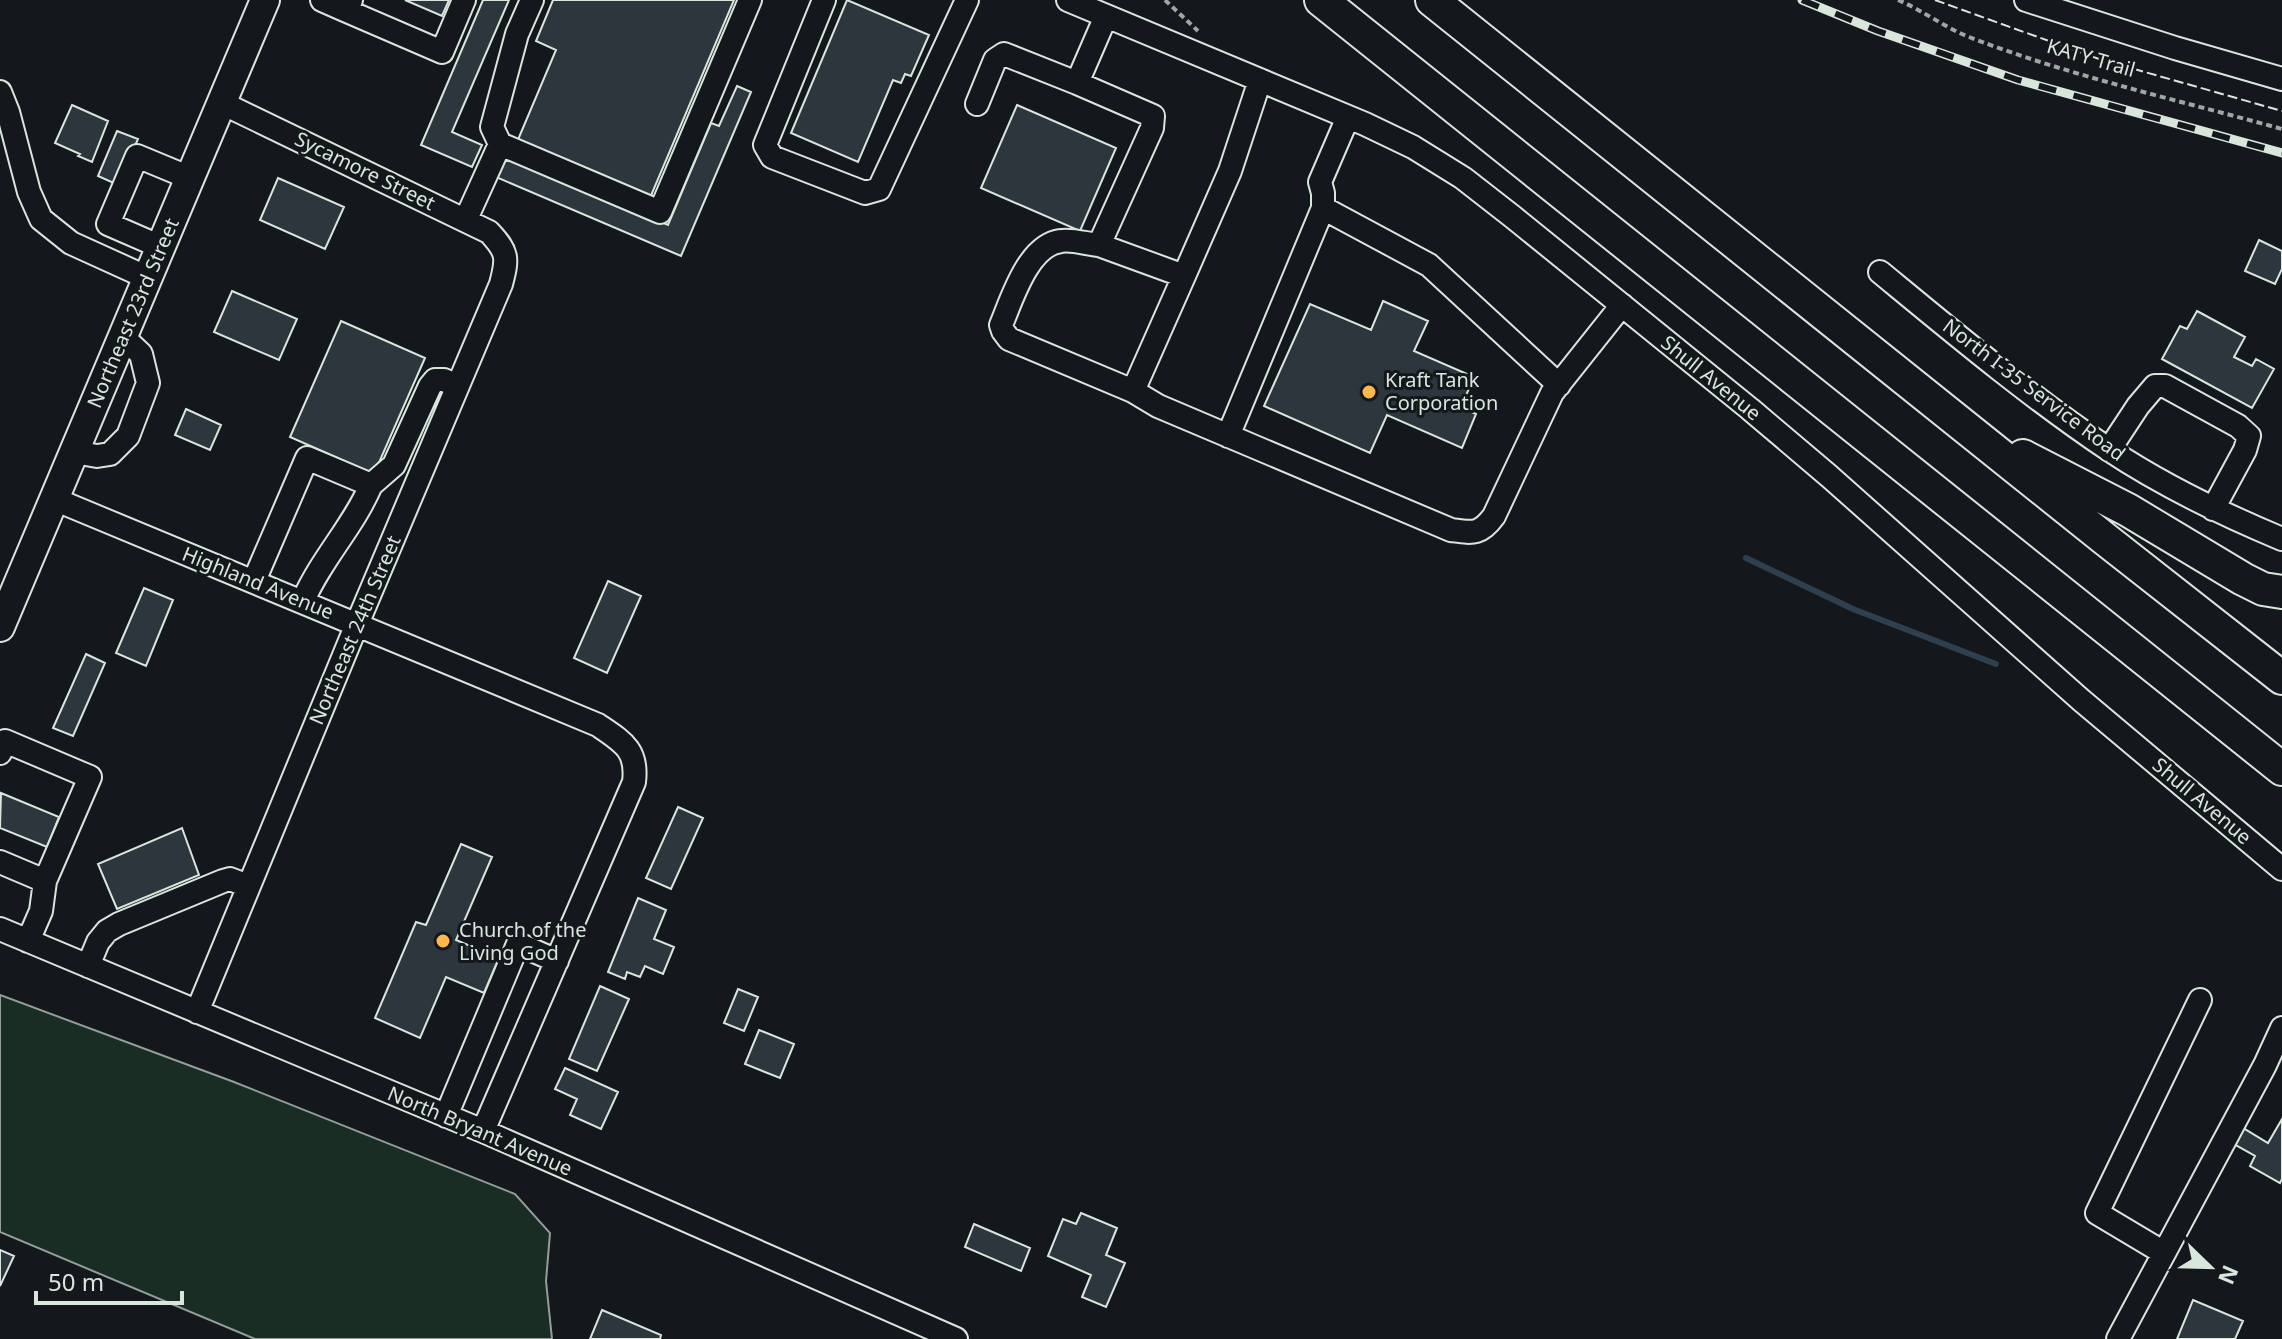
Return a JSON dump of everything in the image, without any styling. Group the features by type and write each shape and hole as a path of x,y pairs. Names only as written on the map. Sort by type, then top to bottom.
{"highway":[{"path":"1321,0 2280,768"},
{"path":"1432,0 2282,678"},
{"path":"1960,423 2128,510 2243,579 2263,589 2282,592"}],"main road":[{"name":"Northeast 23rd Street","path":"0,627 265,0"}],"street":[{"path":"322,0 349,6 442,52 464,0"},
{"path":"532,0 517,34 492,127 500,144 660,212 750,0"},
{"path":"824,0 765,145 772,157 865,193 879,189 967,0"},
{"name":"Shull Avenue","path":"1068,0 1348,117 1413,147 1463,178 1795,447 2081,700 2282,869"},
{"path":"2026,0 2282,79"},
{"path":"1077,83 1106,16"},
{"path":"977,104 995,60 1004,54 1153,116 1152,128 1099,245"},
{"path":"1133,391 1230,171 1260,80"},
{"path":"0,92 29,192 41,219 71,243 148,278"},
{"name":"Sycamore Street","path":"222,103 466,219 489,232 502,247"},
{"path":"1228,436 1323,208 1320,182 1348,117"},
{"path":"466,219 500,144"},
{"path":"161,247 108,224 137,156 190,178"},
{"path":"1323,208 1429,265 1559,385"},
{"path":"1184,276 1099,245 1059,241 1036,253 1027,265 1001,325 1009,339 1133,391 1158,406 1451,530 1469,533 1485,528 1494,516 1552,393 1622,305"},
{"name":"Northeast 24th Street","path":"197,1012 501,284 507,262 502,247"},
{"name":"North I-35 Service Road","path":"1880,272 2022,387 2109,450 2213,509 2282,539"},
{"path":"74,452 97,456 110,454 128,436 148,383 141,354 123,337"},
{"path":"303,601 313,577 361,509 371,485 394,465 430,386 435,380 444,380 457,386"},
{"path":"2109,450 2155,386 2165,386 2238,426 2249,436 2245,450 2213,509"},
{"path":"254,581 307,458 371,485"},
{"name":"Highland Avenue","path":"54,499 598,725 619,739 631,752 636,767 634,782 557,961"},
{"path":"0,753 5,741 90,777 45,881 41,911 28,941"},
{"path":"0,862 45,881"},
{"path":"88,966 102,936 119,924 223,881 230,879 248,886"},
{"name":"North Bryant Avenue","path":"0,929 483,1131 956,1339"},
{"path":"446,1116 518,944 557,961 483,1131"},
{"path":"2164,1253 2097,1213 2200,1000"},
{"path":"2118,1339 2282,1028"}],"path":[{"name":"KATY Trail","path":"1898,0 1966,36 2074,71 2282,129"}],"green space":[{"path":"0,995 234,1082 515,1194 550,1233 546,1281 552,1339 255,1339 0,1232"}],"building":[{"path":"405,0 449,0 442,16"},
{"path":"483,0 509,0 452,132 482,145 472,167 421,145"},
{"path":"553,0 734,0 650,198 517,142 556,50 536,41"},
{"path":"847,0 929,35 911,76 905,74 901,83 893,80 858,162 791,133"},
{"path":"737,86 751,92 681,256 496,177 505,155 668,225 711,123 719,126"},
{"path":"72,105 108,121 92,162 55,143"},
{"path":"1017,105 1116,148 1080,231 981,188"},
{"path":"117,131 138,139 118,185 98,176"},
{"path":"278,178 344,207 325,249 260,220"},
{"path":"2259,240 2282,251 2282,269 2275,284 2245,271"},
{"path":"232,291 297,319 279,360 214,332"},
{"name":"Kraft Tank Corporation","path":"1383,301 1428,321 1414,351 1474,377 1461,407 1476,414 1462,448 1387,415 1370,453 1264,406 1310,304 1371,330"},
{"path":"2197,311 2245,337 2234,357 2252,366 2256,359 2274,369 2252,408 2162,359 2180,326 2187,329"},
{"path":"341,321 425,358 374,474 290,437"},
{"path":"186,409 221,425 210,450 175,435"},
{"path":"608,581 641,596 607,673 574,658"},
{"path":"144,588 173,600 146,666 116,653"},
{"path":"86,654 105,663 73,736 53,728"},
{"path":"1,793 59,817 47,847 0,828"},
{"path":"678,807 703,818 671,889 646,878"},
{"path":"182,828 199,875 117,909 98,864"},
{"path":"461,844 492,857 456,940 499,958 484,993 446,977 420,1038 375,1018 416,922 426,925"},
{"path":"638,898 666,910 654,939 674,947 663,974 645,966 640,977 627,972 625,979 608,972"},
{"path":"600,986 629,999 597,1071 569,1059"},
{"path":"738,989 758,997 744,1031 724,1023"},
{"path":"759,1030 794,1044 780,1078 745,1064"},
{"path":"565,1068 618,1092 601,1129 570,1115 577,1099 555,1089"},
{"path":"2282,1119 2280,1183 2250,1166 2255,1156 2234,1144 2243,1128 2268,1143"},
{"path":"1081,1213 1117,1228 1106,1255 1125,1263 1106,1307 1082,1297 1091,1275 1048,1256 1063,1219 1076,1224"},
{"path":"974,1224 1030,1248 1021,1271 965,1247"},
{"path":"0,1250 14,1256 0,1286"},
{"path":"2193,1300 2243,1321 2235,1339 2177,1339"},
{"path":"602,1310 661,1335 660,1339 590,1339"}],"waterway":[{"path":"1746,558 1853,609 1996,664"}],"railway":[{"path":"1802,0 1878,31 2018,80 2282,153"}],"fence":[{"path":"1935,0 2099,59 2282,111"}],"place":[{"name":"Kraft Tank Corporation","path":"1369,392"},
{"name":"Church of the Living God","path":"443,941"}]}
